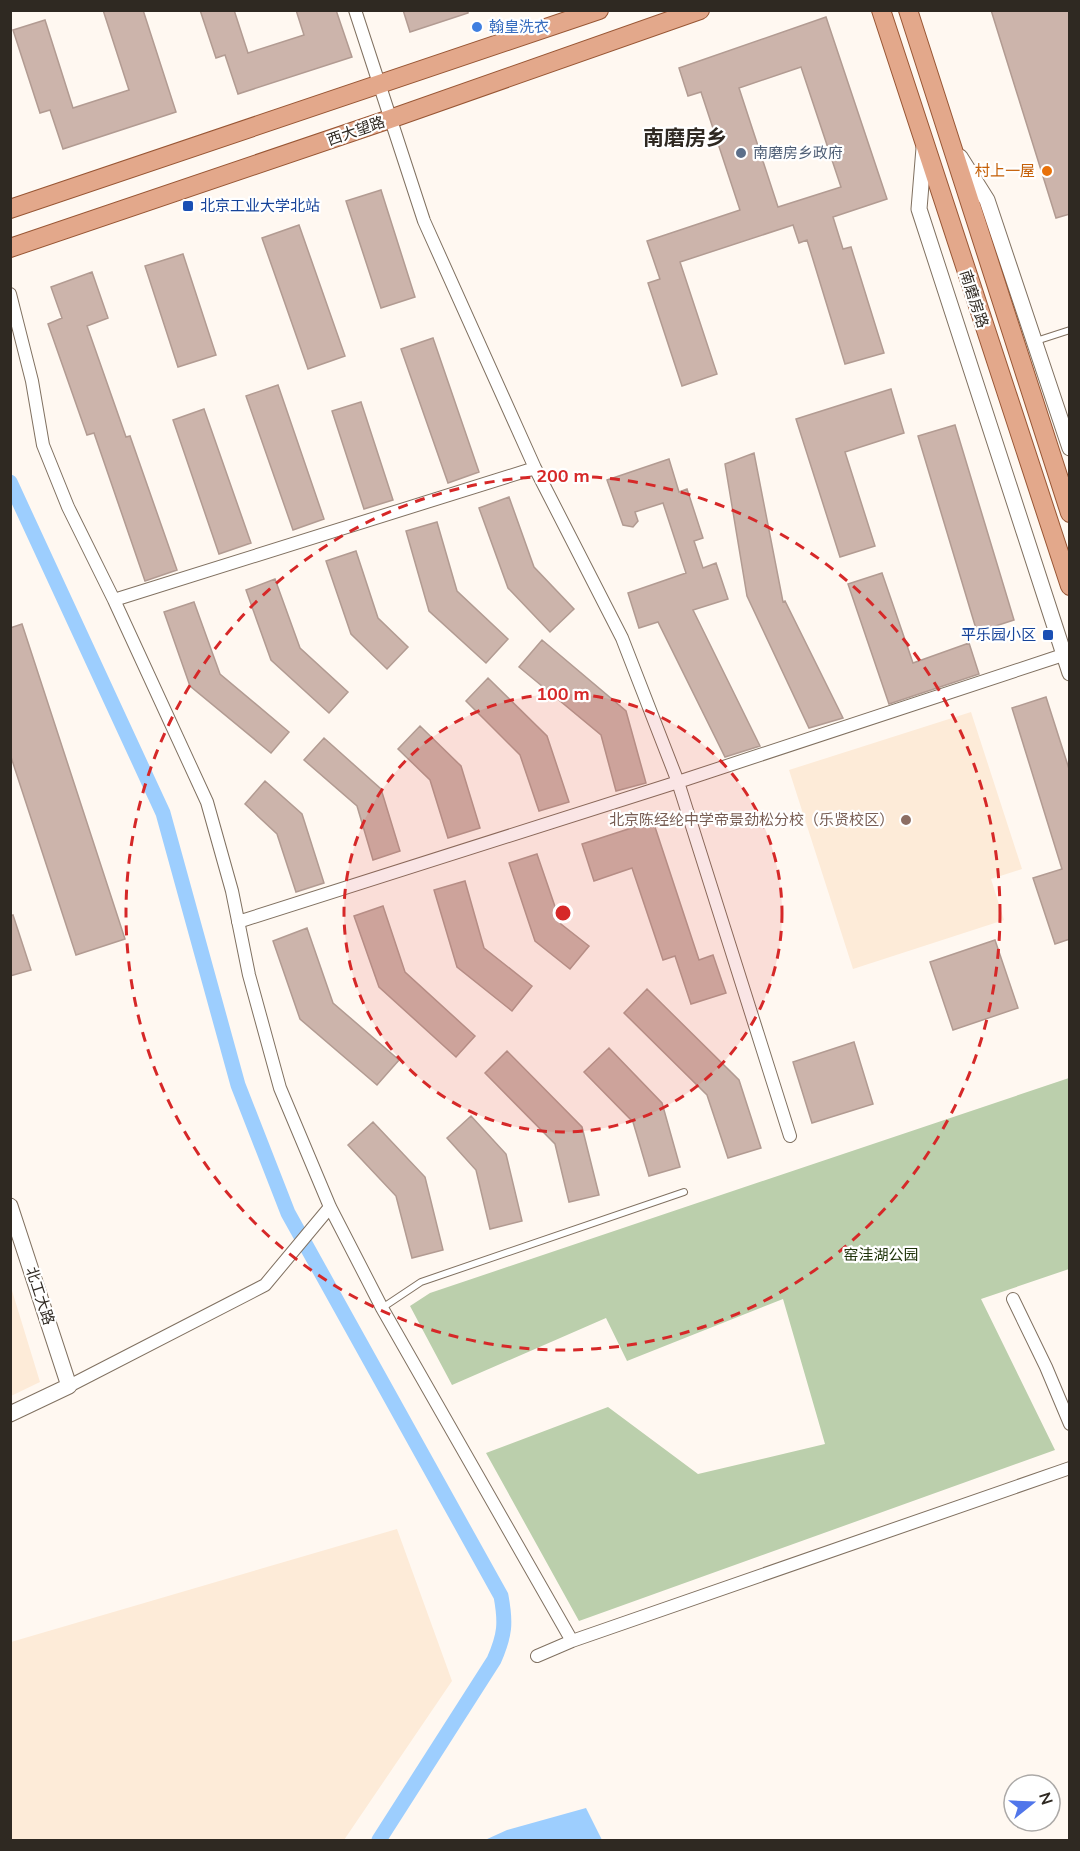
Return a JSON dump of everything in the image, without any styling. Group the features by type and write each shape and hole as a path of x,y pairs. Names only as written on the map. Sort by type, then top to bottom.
{"main road":[{"path":"10,209 599,10"},
{"name":"西大望路","path":"10,248 390,119 700,10"},
{"name":"南磨房路","path":"881,10 924,148 1070,586"},
{"name":"南磨房路","path":"908,10 1070,513"}],"street":[{"path":"355,10 424,221 535,468 622,638 678,782 790,1136"},
{"path":"950,142 987,200 1070,448"},
{"path":"924,148 919,209 1070,673"},
{"path":"10,294 32,381 43,445 68,507 114,600 207,802 232,891 249,975 280,1088 330,1207 382,1308 572,1641"},
{"path":"114,600 535,468"},
{"path":"238,922 678,782 1063,655"},
{"name":"北工大路","path":"10,1206 69,1386"},
{"path":"10,1414 265,1285 330,1207"},
{"path":"1013,1299 1046,1367 1070,1424"},
{"path":"537,1656 572,1641 1070,1468"}],"lane":[{"path":"1035,341 1070,330"},
{"path":"382,1308 421,1282 684,1192"}],"shaded area":[{"name":"北京陈经纶中学帝景劲松分校（乐贤校区）","path":"971,712 1022,869 991,879 1004,920 853,969 789,770"},
{"path":"10,1284 40,1382 11,1396 10,1396"},
{"path":"397,1529 452,1681 344,1840 11,1840 11,1642"}],"green space":[{"name":"窑洼湖公园","path":"1069,1078 1069,1269 981,1299 1055,1450 579,1621 486,1453 608,1407 698,1474 825,1444 783,1299 627,1361 606,1318 452,1385 410,1306 430,1293"}],"water":[{"path":"586,1808 602,1840 485,1840 507,1830"}],"building":[{"path":"103,10 143,10 176,112 63,149 50,110 40,113 13,30 45,20 73,108 129,90"},
{"path":"200,10 234,10 248,53 304,35 296,10 336,10 352,57 238,94 225,55 216,58"},
{"path":"403,10 468,10 468,13 410,32"},
{"path":"991,10 1070,10 1070,214 1056,218"},
{"path":"826,17 887,199 833,217 843,249 851,247 884,353 845,364 807,240 799,243 793,225 680,262 717,374 682,386 648,283 660,279 647,241 740,210 701,92 688,96 679,68","holes":["801,67 841,187 778,207 739,88"]},
{"path":"381,190 415,297 381,308 346,201"},
{"path":"299,225 345,356 308,369 262,238"},
{"path":"183,254 216,355 178,367 145,266"},
{"path":"92,272 108,318 87,326 126,437 130,436 177,570 145,581 94,433 87,435 48,324 62,318 51,287"},
{"path":"433,338 479,472 448,483 401,349"},
{"path":"278,385 324,519 293,530 246,396"},
{"path":"891,389 904,433 845,452 875,546 840,557 796,419"},
{"path":"361,402 393,500 364,509 332,411"},
{"path":"204,409 251,543 219,554 173,420"},
{"path":"955,425 1014,620 977,632 918,436"},
{"path":"754,453 783,602 785,601 843,718 809,728 747,596 725,464"},
{"path":"669,459 679,492 687,489 703,538 694,541 703,568 716,563 728,599 693,610 760,746 725,757 658,622 639,628 628,593 686,573 663,503 635,512 638,521 633,527 623,525 607,480"},
{"path":"509,497 534,567 574,609 550,632 508,588 479,508"},
{"path":"437,522 457,591 508,639 486,663 429,611 406,531"},
{"path":"356,551 378,618 408,647 387,669 351,634 326,561"},
{"path":"882,573 913,663 969,643 979,674 889,704 848,584"},
{"path":"275,579 300,648 348,692 329,713 271,660 246,590"},
{"path":"194,602 220,674 289,732 271,753 190,686 164,612"},
{"path":"22,624 125,939 76,955 10,754 10,628"},
{"path":"542,640 626,711 646,783 616,791 601,735 519,667"},
{"path":"488,678 547,736 569,802 539,811 520,755 466,701"},
{"path":"1046,697 1070,772 1070,939 1055,944 1033,878 1062,869 1012,708"},
{"path":"420,726 461,766 480,828 448,838 430,780 398,749"},
{"path":"324,738 381,789 400,851 373,860 357,806 304,760"},
{"path":"265,781 302,814 324,883 296,892 277,834 245,804"},
{"path":"653,821 699,960 713,955 726,993 691,1004 675,956 663,960 632,868 594,881 582,844"},
{"path":"537,854 561,924 589,946 570,969 535,941 509,863"},
{"path":"465,881 484,948 532,986 512,1011 457,967 434,890"},
{"path":"383,906 405,972 475,1036 456,1057 379,987 354,916"},
{"path":"13,915 31,970 10,976 10,916"},
{"path":"307,928 333,1003 399,1060 377,1085 300,1019 273,941"},
{"path":"995,940 1018,1008 953,1030 930,962"},
{"path":"647,989 739,1080 761,1148 728,1158 707,1095 624,1013"},
{"path":"854,1042 873,1104 812,1123 793,1062"},
{"path":"609,1048 662,1103 680,1167 649,1176 633,1122 584,1072"},
{"path":"507,1051 582,1127 599,1195 569,1202 555,1144 485,1073"},
{"path":"471,1116 506,1154 522,1221 490,1229 476,1170 447,1138"},
{"path":"373,1122 425,1177 443,1250 412,1258 396,1196 348,1145"}],"waterway":[{"path":"10,482 163,813 238,1085 288,1213 501,1596 504,1629 494,1660 379,1840"}],"place":[{"name":"翰皇洗衣","path":"477,27"},
{"name":"南磨房乡政府","path":"741,153"},
{"name":"村上一屋","path":"1047,171"},
{"name":"北京工业大学北站","path":"188,206"},
{"name":"平乐园小区","path":"1048,635"},
{"name":"北京陈经纶中学帝景劲松分校（乐贤校区）","path":"906,820"}],"district":[{"name":"南磨房乡","path":"685,138"}]}
